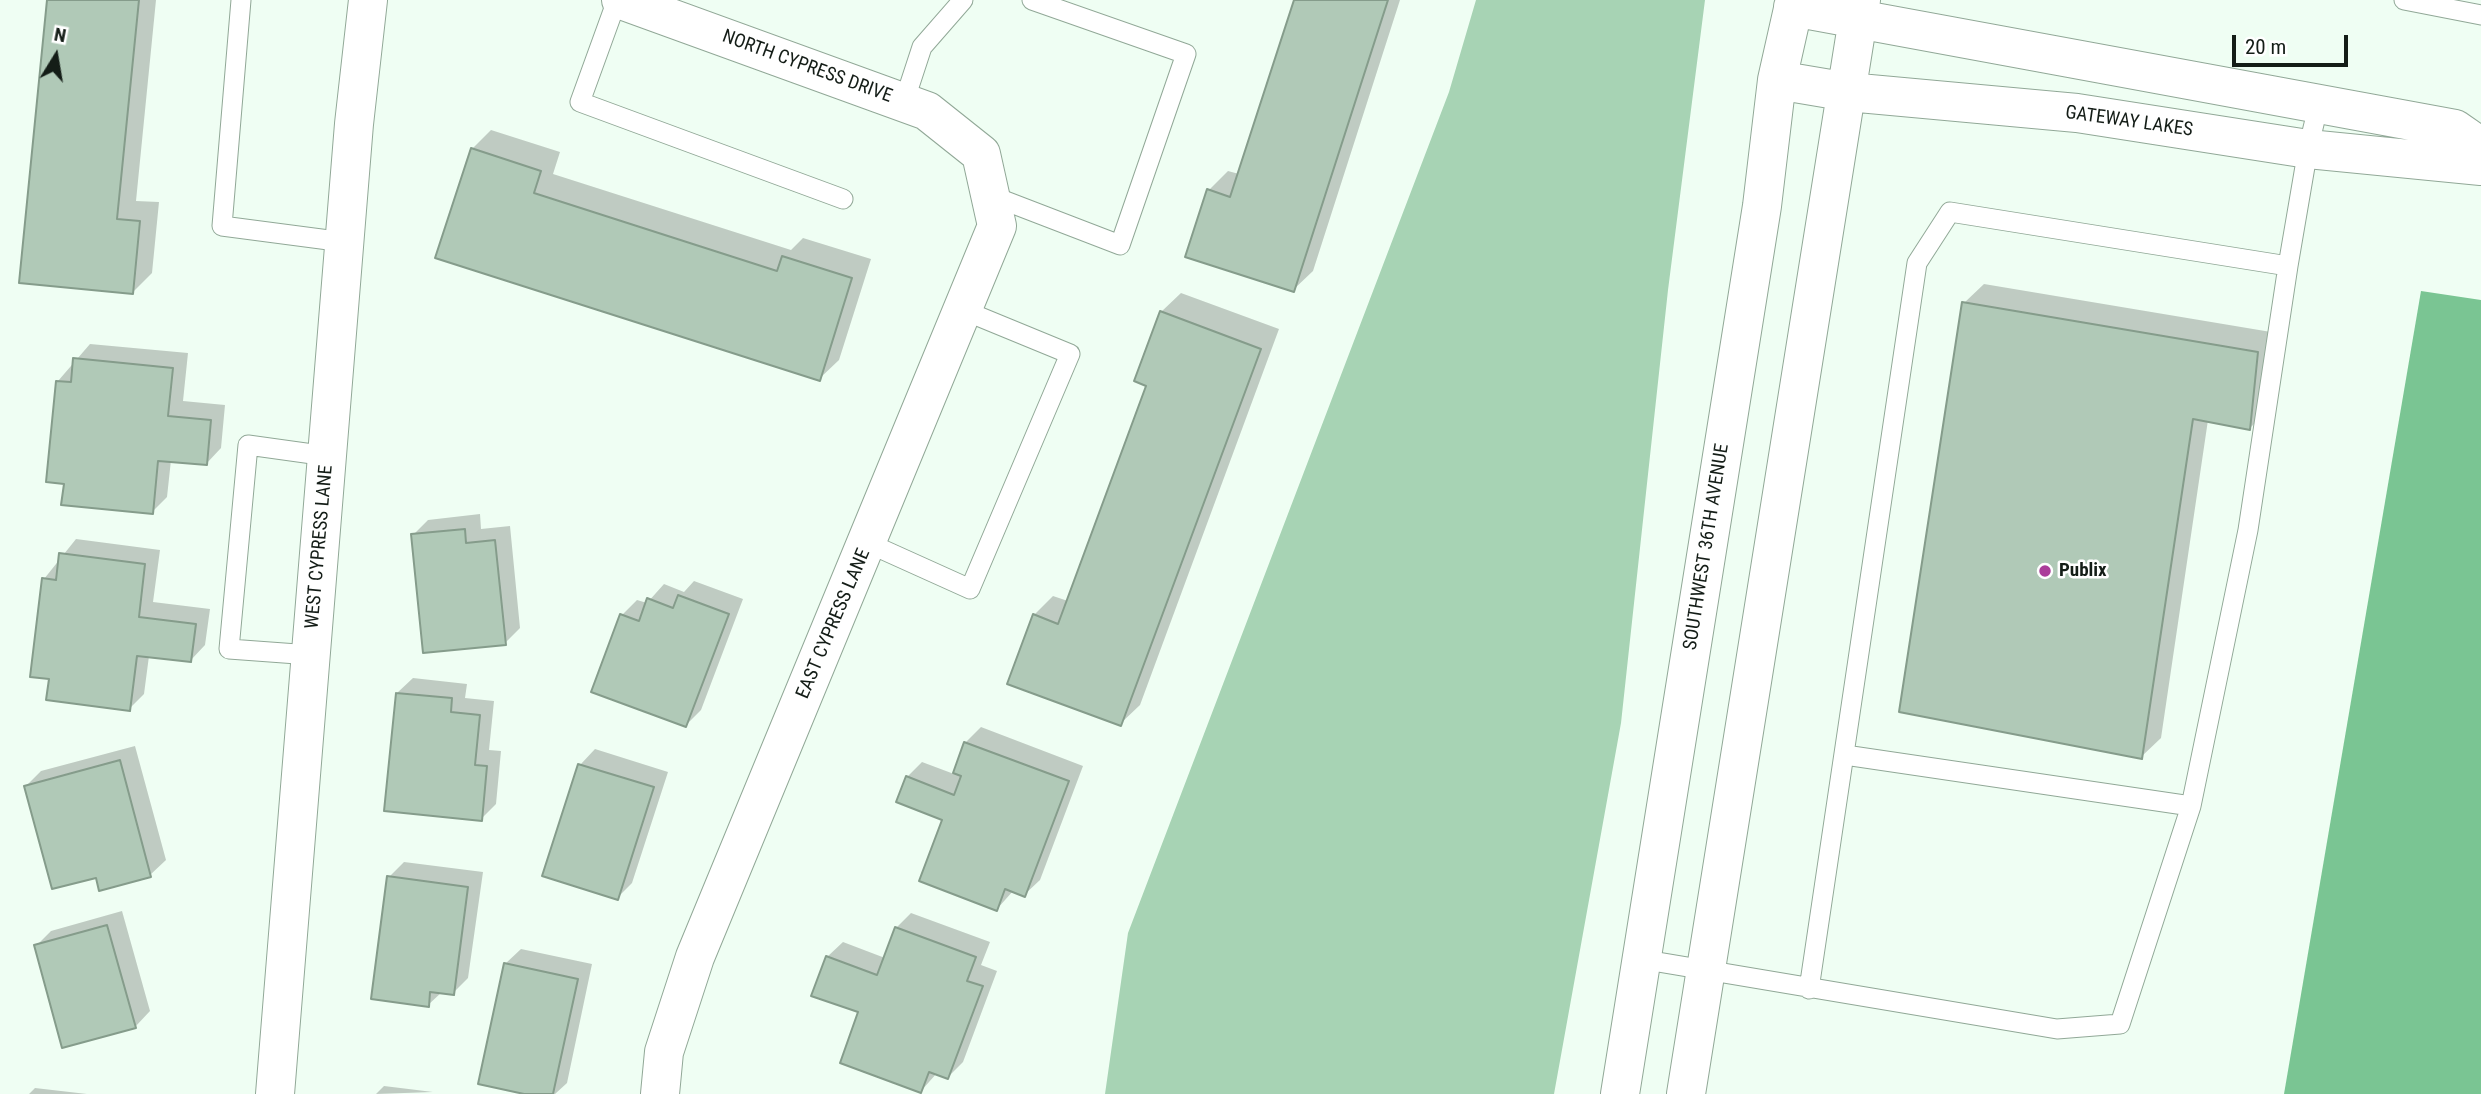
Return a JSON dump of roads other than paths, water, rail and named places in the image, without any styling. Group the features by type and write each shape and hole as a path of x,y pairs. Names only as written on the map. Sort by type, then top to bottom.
{"street":[{"name":"WEST CYPRESS LANE","path":"275,1094 344,242 368,0"},
{"name":"NORTH CYPRESS DRIVE","path":"619,0 677,10 927,111 981,154"},
{"path":"1794,4 1860,10 2455,128 2481,147"},
{"name":"SOUTHWEST 36TH AVENUE","path":"1620,1094 1762,206 1777,80 1794,4"},
{"path":"1686,1094 1860,10"},
{"name":"GATEWAY LAKES","path":"1777,80 1848,92 2077,113 2308,149 2481,166"},
{"name":"EAST CYPRESS LANE","path":"660,1094 664,1052 695,957 997,226 981,154"}],"lane":[{"path":"240,0 222,226 344,242"},
{"path":"619,0 580,102 843,199"},
{"path":"904,102 922,47 963,0"},
{"path":"990,195 1120,245 1186,54 1032,0"},
{"path":"2404,0 2481,15"},
{"path":"1640,959 2057,1029 2120,1024 2191,807 2248,530 2288,266 2308,149 2319,103"},
{"path":"1809,989 1917,263 1950,212 2288,266"},
{"path":"867,543 970,589 1070,354 963,310"},
{"path":"311,656 229,649 248,445 327,457"},
{"path":"1845,755 2191,807"}],"place":[{"name":"Publix","path":"2045,571"}]}
